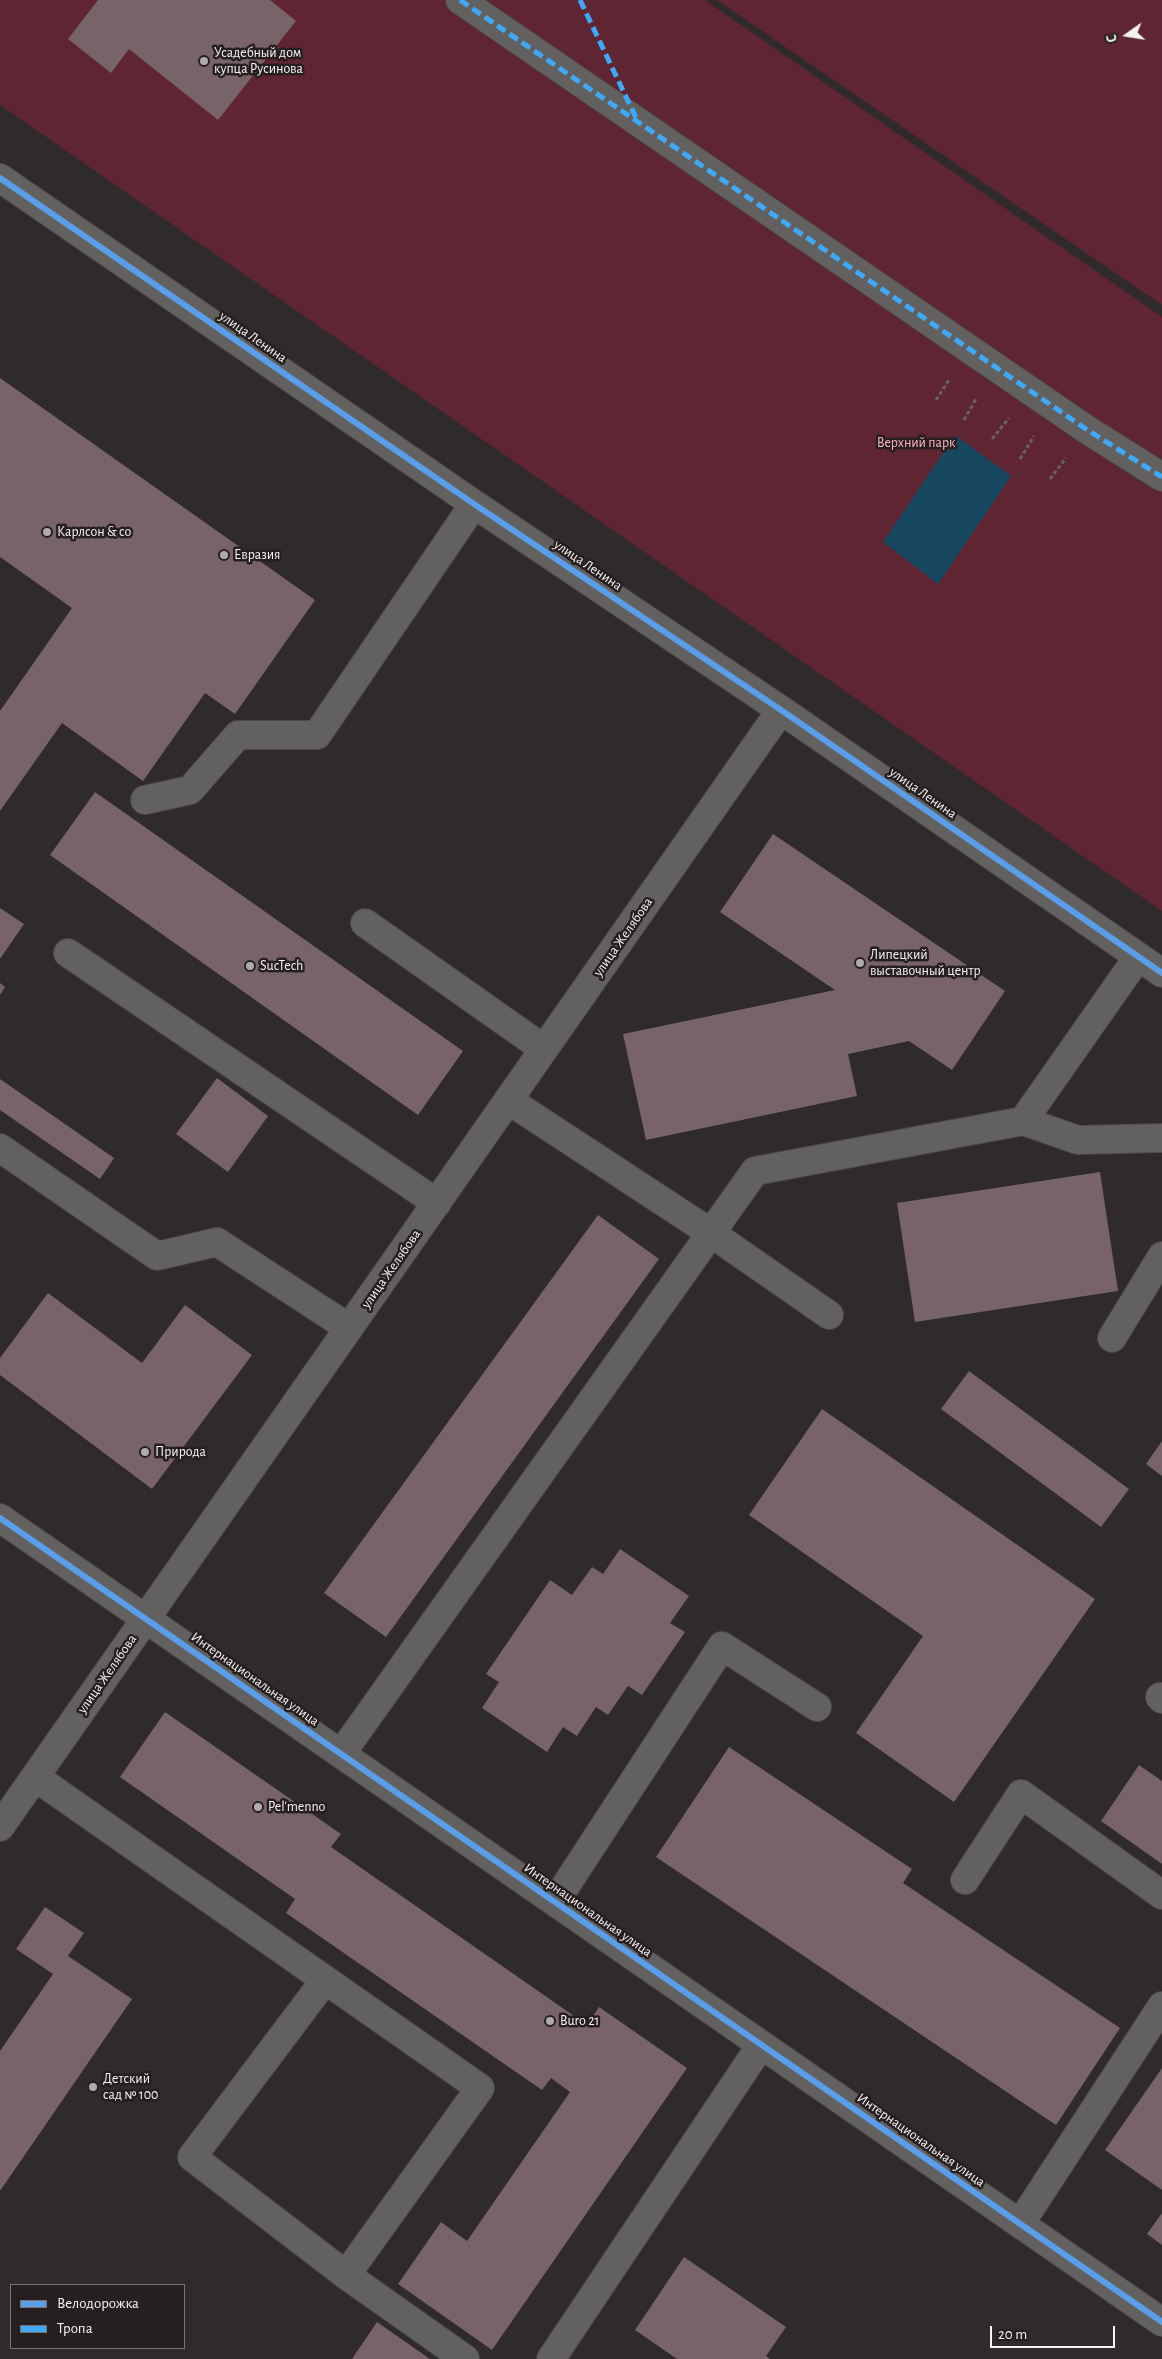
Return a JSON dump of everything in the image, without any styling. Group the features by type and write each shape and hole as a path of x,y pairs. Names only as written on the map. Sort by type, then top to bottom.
{"street":[{"path":"460,0 1078,423 1162,477"},
{"name":"улица Ленина","path":"0,178 474,504 781,710 1162,973"},
{"path":"145,800 190,790 238,735 317,734 474,504"},
{"name":"улица Желябова","path":"0,1827 781,710"},
{"path":"365,923 544,1049"},
{"path":"68,953 437,1203"},
{"path":"1023,1121 1138,957"},
{"path":"508,1100 711,1233 829,1315"},
{"path":"341,1754 755,1171 1023,1121 1078,1140 1162,1138"},
{"path":"0,1148 158,1256 217,1242 349,1328"},
{"path":"1112,1338 1162,1256"},
{"name":"Интернациональная улица","path":"0,1518 1162,2322"},
{"path":"555,1902 722,1646 817,1708"},
{"path":"35,1777 480,2088 346,2275"},
{"path":"965,1880 1022,1794 1162,1895"},
{"path":"325,1980 192,2157 346,2275 466,2359"},
{"path":"1020,2224 1162,2006"},
{"path":"552,2359 761,2045"}],"green space":[{"name":"Верхний парк","path":"0,0 705,0 1162,317 1162,911 0,105"},
{"path":"717,0 1162,0 1162,305"}],"water":[{"path":"955,435 1011,476 938,584 883,542"}],"building":[{"name":"Усадебный дом купца Русинова","path":"98,0 270,0 296,21 218,120 129,49 111,73 68,39"},
{"path":"0,378 315,600 235,714 205,693 143,781 62,723 0,811 0,711 72,608 0,557"},
{"path":"95,792 463,1051 418,1115 50,855"},
{"path":"773,834 1005,991 952,1070 909,1041 848,1054 857,1096 646,1140 623,1034 835,990 720,912"},
{"path":"0,908 24,924 0,959"},
{"path":"0,983 5,987 0,995"},
{"path":"217,1078 268,1116 228,1172 176,1134"},
{"path":"0,1079 114,1158 100,1179 0,1110"},
{"path":"1100,1172 1118,1291 915,1322 897,1203"},
{"path":"598,1215 659,1259 386,1637 324,1593"},
{"path":"48,1293 142,1363 185,1305 252,1355 152,1489 0,1375 0,1358"},
{"path":"969,1371 1129,1489 1101,1527 941,1409"},
{"path":"822,1409 1095,1599 954,1802 856,1733 923,1636 749,1515"},
{"path":"1162,1441 1162,1476 1146,1464"},
{"path":"620,1549 689,1596 670,1623 685,1632 642,1695 628,1686 608,1715 596,1707 577,1736 563,1727 547,1752 482,1708 499,1682 486,1674 550,1580 572,1595 592,1567 603,1574"},
{"path":"165,1712 341,1834 331,1847 587,2025 599,2007 687,2068 492,2350 398,2284 441,2222 467,2241 570,2092 551,2078 542,2090 286,1913 295,1899 120,1777"},
{"path":"729,1747 912,1869 903,1883 1120,2028 1056,2125 656,1857"},
{"path":"1139,1765 1162,1781 1162,1864 1101,1821"},
{"path":"45,1907 84,1933 68,1956 132,1999 0,2191 0,2051 53,1974 16,1949"},
{"path":"1162,2068 1162,2190 1105,2150"},
{"path":"1162,2213 1162,2245 1147,2234"},
{"path":"684,2257 786,2327 766,2356 770,2359 677,2359 635,2330"},
{"path":"377,2322 430,2359 352,2359"}],"marked path":[{"path":"460,0 1086,429 1162,477"},
{"path":"580,0 638,122"}],"cycle path":[{"path":"0,178 474,504 781,710 1162,973"},
{"path":"0,1518 1162,2322"}],"place":[{"name":"Усадебный дом купца Русинова","path":"204,61"},
{"name":"Карлсон & co","path":"47,532"},
{"name":"Евразия","path":"224,555"},
{"name":"Липецкий выставочный центр","path":"860,963"},
{"name":"SucTech","path":"250,966"},
{"name":"Природа","path":"145,1452"},
{"name":"Pel'menno","path":"258,1807"},
{"name":"Buro 21","path":"550,2021"},
{"name":"Детский сад № 100","path":"93,2087"}]}
